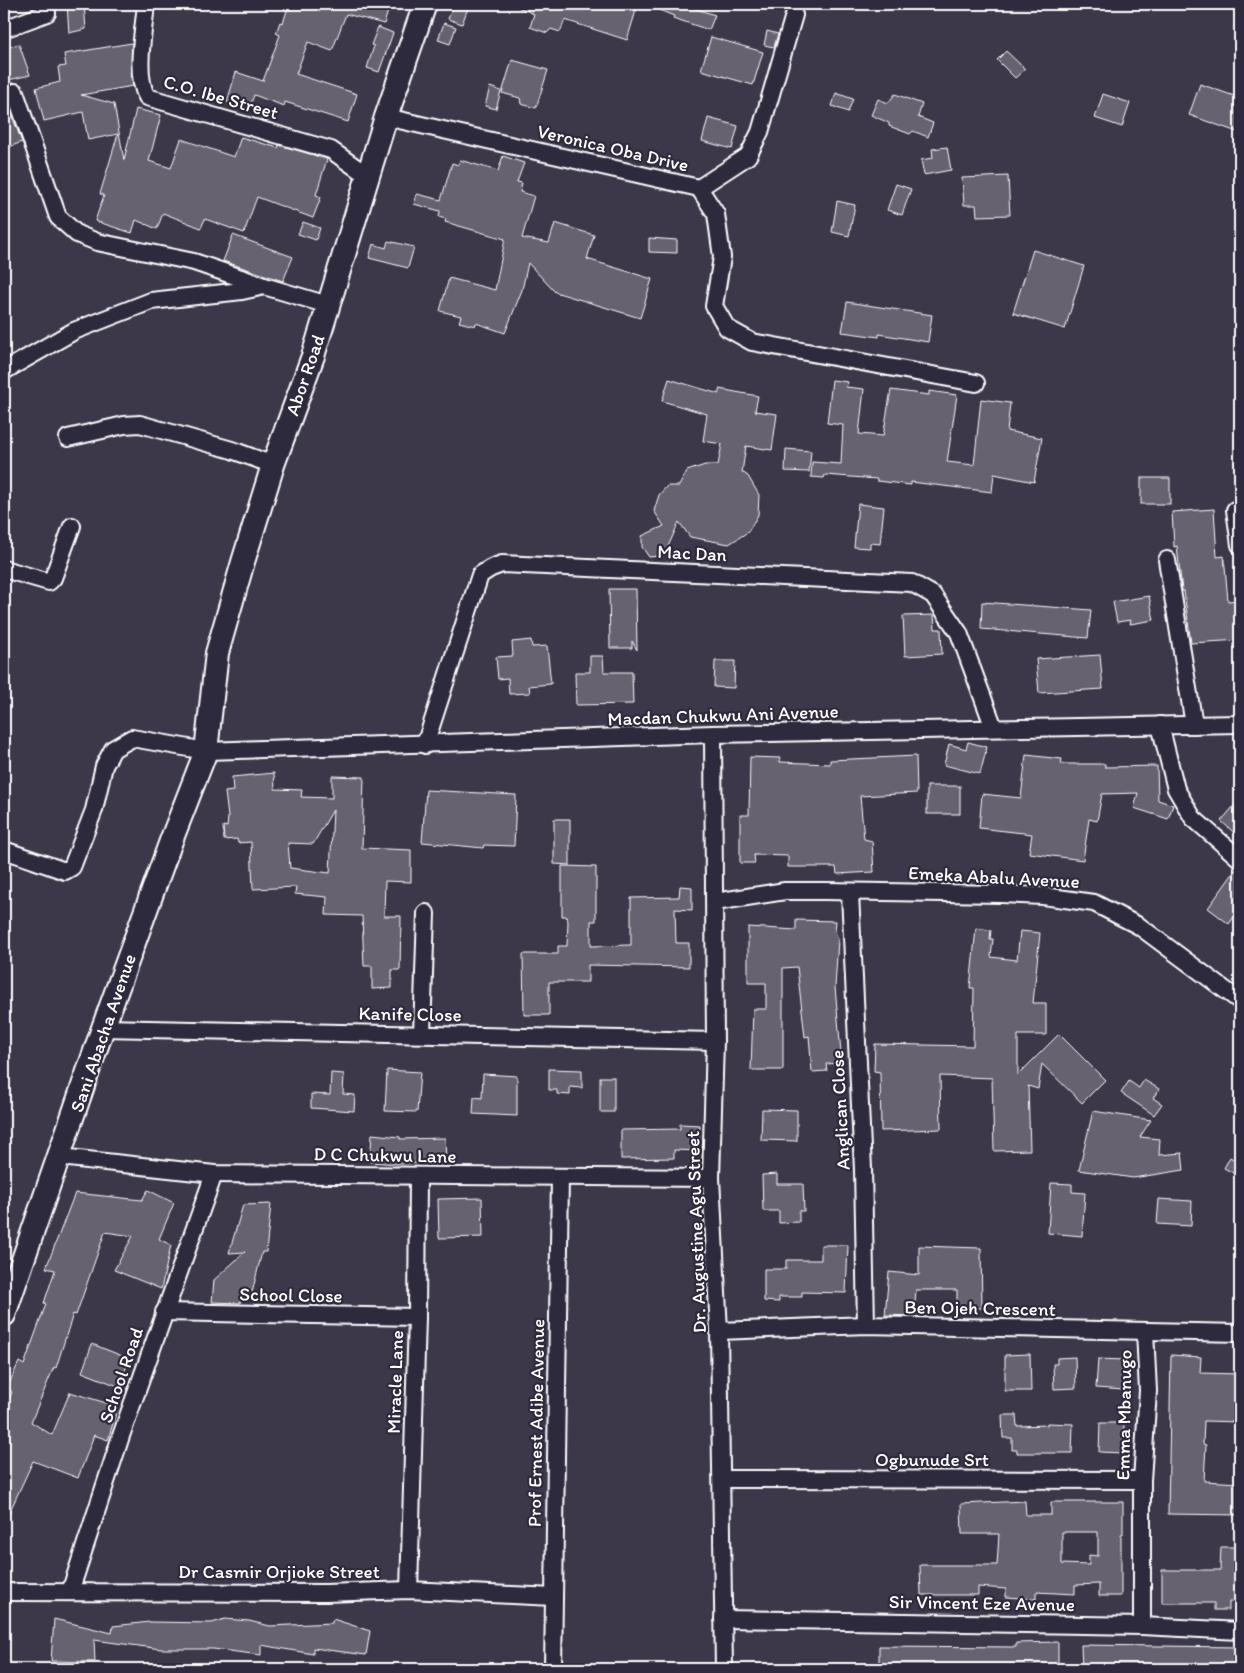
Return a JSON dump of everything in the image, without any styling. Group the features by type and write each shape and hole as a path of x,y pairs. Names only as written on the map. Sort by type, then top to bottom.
{"street":[{"name":"C.O. Ibe Street","path":"146,4 141,59 141,88 147,97 331,150 368,176"},
{"name":"Abor Road","path":"206,752 218,652 272,465 313,356 386,117 425,4"},
{"path":"4,29 47,13"},
{"path":"699,188 748,156 760,132 794,14"},
{"path":"15,92 58,217 77,234 97,242 194,262 328,305"},
{"name":"Veronica Oba Drive","path":"386,117 699,188 716,214 722,257 714,306 727,328 752,342 976,383"},
{"path":"4,371 74,331 151,301 242,291 264,286"},
{"path":"68,438 124,425 140,424 222,447 272,465"},
{"path":"1235,510 1240,545"},
{"path":"4,570 49,582 53,578 72,526"},
{"path":"1167,560 1194,724"},
{"name":"Mac Dan","path":"425,745 480,575 490,568 502,564 912,583 933,595 958,633 994,728"},
{"name":"Macdan Chukwu Ani Avenue","path":"4,850 65,871 72,867 94,810 104,766 113,749 120,743 132,738 206,752 713,734 1240,724"},
{"path":"1160,725 1176,790 1193,818 1240,859"},
{"name":"Dr. Augustine Agu Street","path":"713,734 715,1042 710,1178 719,1331 724,1669"},
{"name":"Sani Abacha Avenue","path":"4,1315 103,1028 171,841 206,752"},
{"name":"Emeka Abalu Avenue","path":"715,902 785,892 1001,894 1042,896 1094,903 1139,926 1240,1001"},
{"name":"Anglican Close","path":"850,893 863,1169 866,1325"},
{"path":"422,1034 426,913"},
{"name":"Kanife Close","path":"103,1028 715,1042"},
{"name":"D C Chukwu Lane","path":"60,1157 214,1174 710,1178"},
{"name":"School Road","path":"70,1592 164,1312 214,1174"},
{"name":"Miracle Lane","path":"409,1590 417,1317 418,1176"},
{"name":"Prof Ernest Adibe Avenue","path":"553,1669 560,1177"},
{"name":"School Close","path":"164,1312 417,1317"},
{"name":"Ben Ojeh Crescent","path":"719,1331 866,1325 1240,1334"},
{"name":"Emma Mbanugo","path":"1142,1626 1142,1480 1148,1391 1145,1331"},
{"name":"Ogbunude Srt","path":"722,1479 1142,1480"},
{"name":"Dr Casmir Orjioke Street","path":"4,1592 326,1593 409,1590 554,1597"},
{"name":"Sir Vincent Eze Avenue","path":"723,1619 1142,1626 1240,1631"}],"building":[{"path":"67,4 84,4 86,29 69,33"},
{"path":"289,4 380,4 380,6 389,8 384,24 346,14 332,51 308,42 296,74 357,94 348,122 285,102 284,106 254,95 249,109 227,102 236,72 263,81 280,35 276,33 280,22 283,23"},
{"path":"454,4 468,8 462,24 448,19"},
{"path":"511,4 638,4 627,40 565,20 560,32 551,29 547,33 530,27 534,14"},
{"path":"644,4 681,4 715,15 709,30 673,18 674,16"},
{"path":"444,23 456,27 450,44 438,40"},
{"path":"378,27 393,33 379,72 367,68 374,46 371,45"},
{"path":"767,31 778,34 774,47 764,45"},
{"path":"711,37 763,52 753,85 701,70"},
{"path":"132,43 133,86 81,95 114,104 124,160 136,109 161,115 149,161 171,168 181,139 234,157 241,137 278,148 279,145 327,159 316,195 321,197 313,218 257,197 244,233 205,219 201,228 163,213 157,229 136,220 132,233 95,221 104,195 100,194 118,134 88,140 83,112 44,121 36,88 60,82 58,67 66,66 64,54"},
{"path":"19,44 30,75 4,81 4,48"},
{"path":"1006,51 1025,69 1015,78 997,60"},
{"path":"512,60 548,70 536,108 521,104 520,98 502,93"},
{"path":"1200,84 1240,98 1240,133 1189,115"},
{"path":"490,87 501,91 496,109 485,106"},
{"path":"836,93 853,99 848,112 832,106"},
{"path":"4,94 22,142 4,149"},
{"path":"895,94 922,104 918,117 933,123 928,137 913,131 910,134 889,126 889,123 871,115 878,99 888,103"},
{"path":"1103,94 1130,103 1122,127 1095,118"},
{"path":"708,118 738,126 732,149 702,141"},
{"path":"947,147 951,170 924,175 921,160 933,158 932,149"},
{"path":"503,156 524,163 517,182 522,183 520,192 534,196 522,238 549,243 555,223 594,235 587,259 652,279 640,318 555,292 528,263 522,290 505,333 476,323 475,326 459,322 461,316 440,311 449,278 495,290 505,239 445,222 446,219 439,217 440,211 414,204 417,194 441,200 452,163 458,165 460,160 498,171"},
{"path":"1008,176 1010,215 977,216 976,205 964,205 962,178"},
{"path":"896,184 911,189 902,215 887,210"},
{"path":"837,201 855,205 849,236 832,232"},
{"path":"303,222 320,228 316,240 298,234"},
{"path":"233,235 293,257 283,281 223,261"},
{"path":"649,238 677,240 677,253 649,252"},
{"path":"388,241 414,247 408,268 369,258 373,244 386,248"},
{"path":"1033,250 1084,266 1065,329 1013,313"},
{"path":"847,302 932,315 928,342 879,334 879,337 842,332"},
{"path":"669,379 719,394 719,389 758,396 755,411 777,414 772,450 746,446 742,472 748,476 759,495 758,515 748,532 729,544 690,537 679,522 666,551 659,556 649,557 642,547 642,536 664,526 654,511 659,495 667,486 679,486 687,471 705,465 718,465 722,444 703,441 707,414 662,401"},
{"path":"832,380 848,382 846,387 864,389 859,434 883,436 891,390 929,395 929,391 957,395 947,462 974,465 981,399 1010,403 1007,431 1042,438 1034,482 994,474 992,492 911,482 911,485 877,481 877,479 825,475 824,478 811,477 812,462 841,464 843,425 827,423"},
{"path":"786,449 811,451 809,472 785,471"},
{"path":"1141,478 1170,478 1170,504 1141,504"},
{"path":"858,504 884,507 880,544 870,543 870,548 854,547"},
{"path":"1214,509 1217,557 1224,556 1228,601 1240,600 1240,640 1191,643 1177,546 1174,547 1172,512"},
{"path":"609,589 636,589 637,650 632,641 632,648 610,648"},
{"path":"1149,596 1154,620 1130,624 1131,620 1117,622 1113,602"},
{"path":"982,602 1091,610 1088,638 981,629"},
{"path":"934,615 935,629 941,629 942,654 905,656 903,616"},
{"path":"531,640 532,647 547,646 551,684 529,686 530,693 509,694 508,678 498,679 496,657 513,656 512,642"},
{"path":"1100,655 1103,689 1039,693 1036,659"},
{"path":"590,656 603,656 604,672 632,672 633,704 576,705 575,672 590,672"},
{"path":"715,661 735,661 734,688 714,687"},
{"path":"968,742 987,747 980,774 944,765 949,744 966,749"},
{"path":"1026,755 1062,759 1061,764 1105,764 1105,767 1157,766 1158,800 1173,805 1168,819 1134,808 1138,793 1102,794 1097,821 1089,819 1083,860 1029,853 1032,834 979,828 982,794 1021,798"},
{"path":"916,756 917,793 860,796 864,839 872,841 874,872 837,874 836,867 788,867 788,856 754,855 755,863 740,863 740,815 749,815 750,757 780,758 780,762 830,764 830,760"},
{"path":"274,773 275,789 302,790 301,797 332,798 332,776 364,777 362,848 411,850 411,882 385,881 384,916 401,916 400,970 392,970 392,988 372,989 372,966 364,966 362,916 326,915 327,897 295,894 296,887 253,889 251,842 238,843 237,839 224,840 223,826 227,827 228,817 225,792 233,791 232,777","holes":["333,810 330,873 290,868 288,843 313,844"]},
{"path":"927,786 960,786 960,814 927,814"},
{"path":"426,790 516,795 514,846 484,845 483,848 422,842"},
{"path":"1240,799 1240,838 1221,821"},
{"path":"554,819 570,819 570,865 554,864"},
{"path":"562,866 596,867 596,921 591,921 591,946 631,945 631,898 679,897 680,886 692,887 692,910 675,909 676,943 689,943 689,967 588,965 588,982 549,982 549,1015 524,1015 523,954 558,954 558,946 567,946 568,921 566,916 562,916"},
{"path":"1237,868 1240,869 1240,908 1229,924 1208,908"},
{"path":"796,920 836,921 835,931 838,940 835,987 842,1063 826,1064 827,1071 812,1072 809,1036 805,1037 797,967 783,968 783,1070 751,1070 753,1009 766,1009 766,983 748,983 748,927 796,930"},
{"path":"976,928 991,930 990,939 993,939 991,957 1017,960 1020,931 1040,933 1033,1003 1046,1003 1046,1035 1018,1035 1018,1075 1059,1034 1105,1080 1082,1103 1042,1064 1038,1089 1028,1086 1030,1150 994,1151 992,1078 940,1076 941,1129 881,1131 880,1072 874,1071 875,1044 973,1046 974,988 970,988"},
{"path":"549,1069 582,1070 582,1088 570,1087 570,1095 557,1094 557,1090 549,1090"},
{"path":"387,1070 420,1072 417,1112 385,1111"},
{"path":"331,1073 344,1074 343,1094 355,1095 354,1111 311,1108 311,1094 330,1095"},
{"path":"483,1074 517,1076 517,1116 473,1114 474,1097 482,1098"},
{"path":"600,1077 614,1077 614,1112 600,1112"},
{"path":"1144,1080 1159,1089 1153,1098 1162,1104 1154,1115 1121,1093 1129,1081 1139,1088"},
{"path":"762,1109 797,1110 797,1141 761,1140"},
{"path":"1093,1111 1151,1120 1140,1137 1160,1139 1159,1155 1182,1153 1184,1170 1133,1178 1079,1170"},
{"path":"680,1124 700,1125 698,1151 674,1150 674,1158 621,1159 621,1130 680,1129"},
{"path":"372,1134 400,1137 400,1139 445,1138 446,1162 398,1164 370,1162"},
{"path":"1230,1157 1240,1163 1240,1177 1224,1168"},
{"path":"777,1174 777,1184 803,1184 804,1211 799,1211 799,1222 779,1223 779,1211 763,1211 762,1175"},
{"path":"1051,1183 1072,1184 1072,1192 1085,1193 1082,1236 1048,1233"},
{"path":"148,1190 174,1203 159,1239 171,1245 161,1289 114,1270 133,1236 105,1232 76,1315 73,1314 56,1368 54,1367 31,1422 52,1435 70,1392 116,1406 117,1410 108,1440 94,1435 78,1478 33,1461 4,1524 4,1411 12,1392 7,1388 19,1362 24,1365 46,1304 44,1303 55,1270 46,1268 75,1193 142,1200"},
{"path":"482,1198 483,1237 439,1238 438,1199"},
{"path":"1159,1199 1192,1201 1191,1226 1157,1224"},
{"path":"271,1204 266,1252 262,1252 251,1297 242,1294 240,1303 212,1302 214,1280 245,1252 229,1253 243,1205"},
{"path":"821,1245 848,1245 846,1293 802,1292 802,1297 779,1297 779,1302 764,1301 764,1269 786,1269 786,1260 821,1260"},
{"path":"919,1246 981,1248 982,1308 957,1308 957,1290 916,1290 914,1316 885,1315 889,1272 919,1275"},
{"path":"92,1344 130,1359 118,1386 82,1372"},
{"path":"1030,1354 1031,1391 1005,1391 1005,1355"},
{"path":"1171,1355 1201,1357 1200,1373 1240,1374 1240,1422 1204,1421 1203,1444 1206,1445 1204,1481 1240,1483 1240,1515 1168,1514"},
{"path":"1075,1357 1076,1388 1054,1389 1053,1364 1057,1364 1057,1358"},
{"path":"1098,1359 1125,1360 1123,1390 1096,1388"},
{"path":"1002,1415 1016,1415 1017,1426 1047,1425 1047,1423 1073,1424 1072,1453 1017,1453 1017,1450 1012,1450 1012,1438 1003,1438"},
{"path":"1100,1423 1124,1423 1123,1453 1099,1452"},
{"path":"1025,1501 1026,1515 1051,1515 1051,1502 1123,1502 1121,1596 1099,1596 1099,1584 1075,1585 1075,1594 1036,1592 1036,1599 1006,1597 1006,1589 978,1587 978,1595 921,1595 920,1565 997,1565 999,1534 962,1534 961,1504","holes":["1062,1532 1098,1532 1098,1556 1089,1555 1089,1565 1062,1564"]},
{"path":"1221,1547 1240,1547 1240,1602 1229,1602 1229,1610 1214,1610 1214,1603 1162,1603 1162,1570 1220,1570"},
{"path":"54,1619 112,1633 113,1626 150,1622 212,1623 225,1619 249,1621 270,1626 332,1623 333,1619 370,1631 366,1655 313,1648 313,1654 261,1645 261,1655 213,1649 161,1649 94,1640 95,1662 51,1661"},
{"path":"1058,1642 1058,1669 879,1669 879,1646 1016,1647 1016,1643"},
{"path":"1081,1645 1240,1647 1240,1669 1082,1669"}]}
